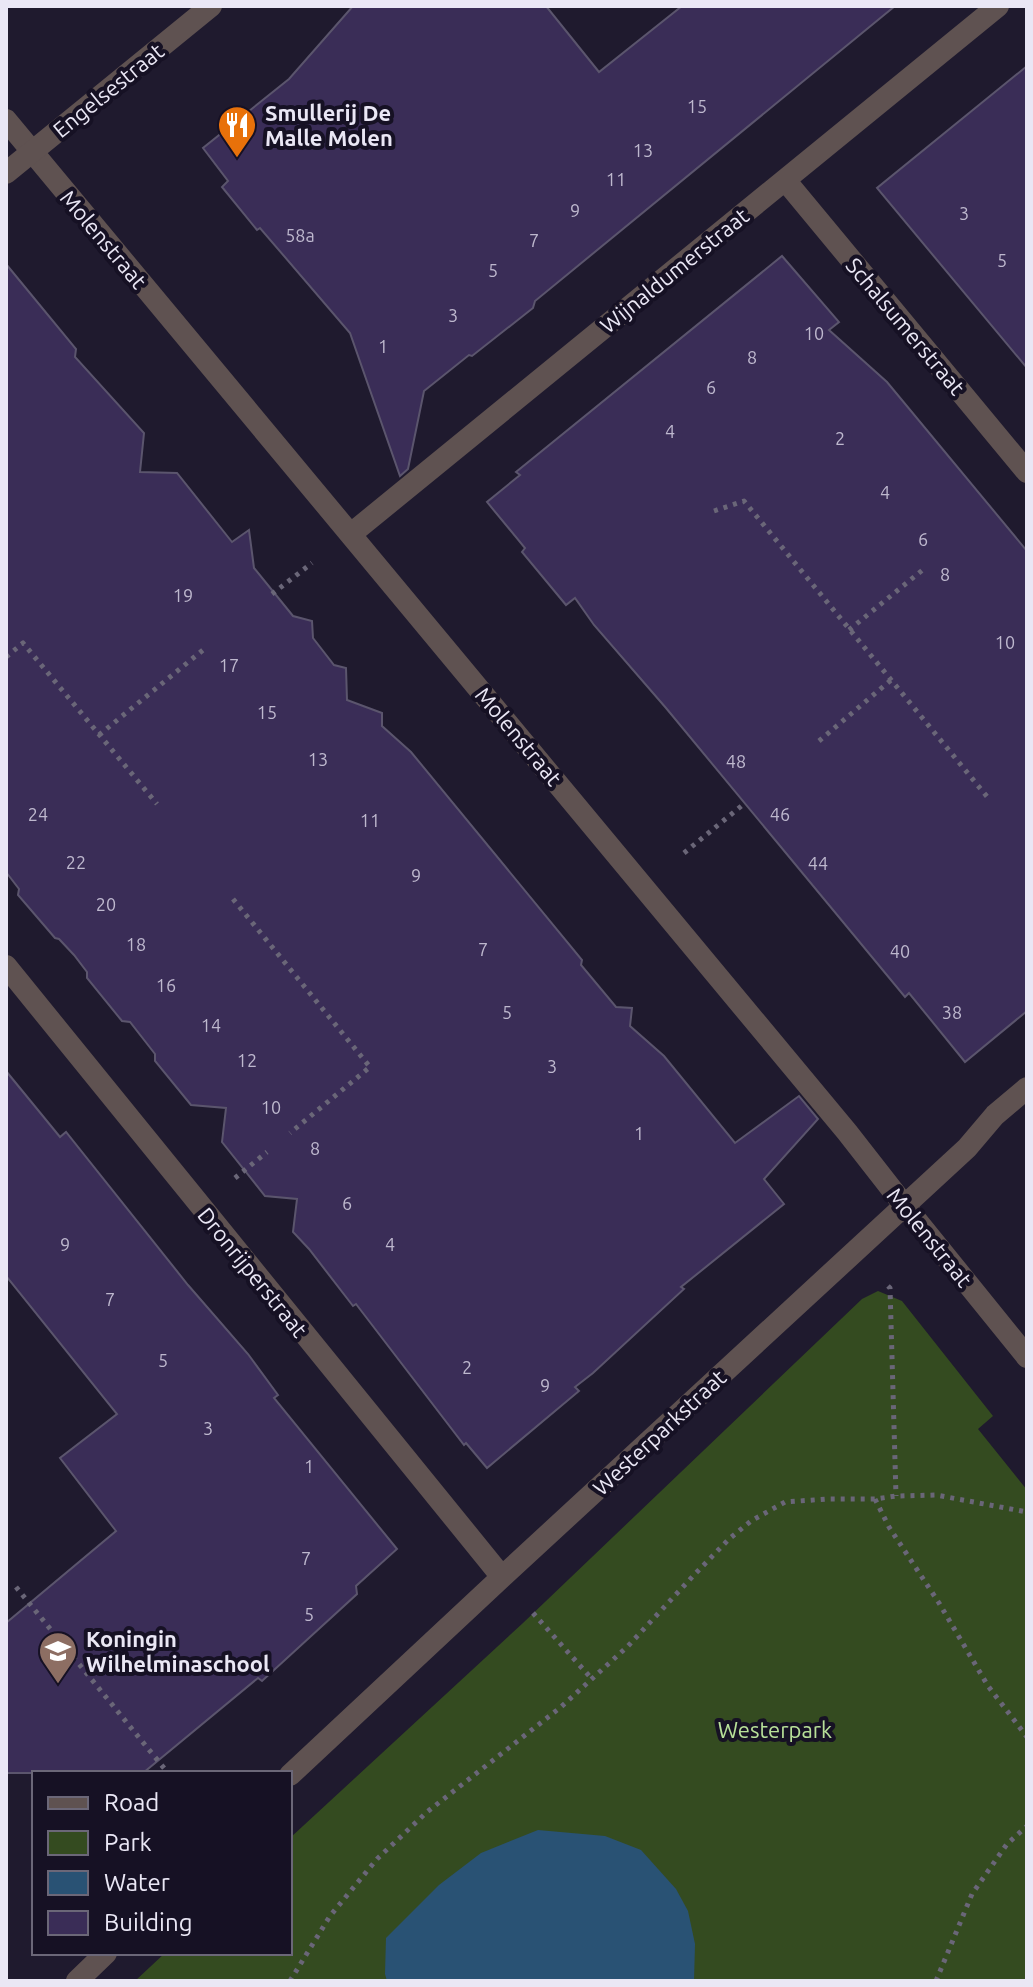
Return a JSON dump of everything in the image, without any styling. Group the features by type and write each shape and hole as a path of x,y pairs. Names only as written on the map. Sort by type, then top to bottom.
{"street":[{"name":"Engelsestraat","path":"6,173 211,6"},
{"name":"Wijnaldumerstraat","path":"351,534 998,6"},
{"name":"Molenstraat","path":"6,120 847,1132 1027,1357"},
{"name":"Schalsumerstraat","path":"785,180 1027,472"},
{"name":"Dronrijperstraat","path":"6,966 502,1577"},
{"name":"Westerparkstraat","path":"292,1773 967,1148 995,1115 1027,1088"},
{"path":"77,1981 104,1955"}],"path":[{"path":"714,511 744,501 989,799"},
{"path":"849,630 925,568"},
{"path":"6,657 23,643 157,804"},
{"path":"99,735 203,650"},
{"path":"819,741 892,680"},
{"path":"684,853 745,803"},
{"path":"233,899 370,1067 290,1133"},
{"path":"230,1182 267,1152"},
{"path":"856,1250 890,1288 896,1496"},
{"path":"290,1981 330,1916 377,1859 427,1812 561,1707 628,1646 729,1539 751,1521 785,1502 896,1496 936,1495 1027,1512"},
{"path":"875,1499 889,1527 988,1686 1027,1737"},
{"path":"502,1577 591,1678"},
{"path":"16,1587 166,1771"},
{"path":"936,1981 972,1894 1007,1844 1027,1826"}],"green space":[{"name":"Westerpark","path":"878,1291 902,1301 993,1416 978,1429 1027,1490 1027,1981 135,1981 163,1955 292,1955 292,1836 523,1623 862,1299"}],"water":[{"path":"538,1830 605,1836 641,1850 676,1889 688,1911 695,1944 694,1981 387,1981 386,1938 439,1885 481,1853"}],"building":[{"path":"353,6 546,6 599,72 682,6 895,6 535,301 533,308 424,391 408,469 400,476 350,333 222,187 228,181 203,148 289,79"},
{"path":"1027,66 1027,368 877,188"},
{"path":"782,256 839,322 829,330 887,382 1027,551 1027,1011 965,1062 909,993 905,997 594,625 575,598 566,605 522,552 525,548 487,502 520,475 516,472"},
{"path":"6,264 76,349 75,357 144,433 140,472 177,473 232,542 249,530 254,568 293,616 312,621 313,638 334,665 346,668 347,700 382,713 382,726 411,752 582,960 581,965 616,1007 632,1008 630,1026 664,1056 735,1143 799,1096 818,1119 764,1179 784,1204 681,1287 684,1289 575,1387 579,1391 487,1468 466,1443 464,1445 356,1304 353,1306 293,1232 297,1199 265,1196 222,1142 226,1108 191,1105 155,1061 155,1054 130,1022 122,1021 87,978 87,972 74,955 18,895 19,889 6,872"},
{"path":"6,1071 60,1137 66,1132 188,1285 248,1354 278,1395 274,1398 397,1549 356,1586 357,1594 262,1681 258,1678 145,1771 6,1773 6,1623 116,1531 60,1458 117,1414 6,1276"}],"place":[{"name":"Smullerij De Malle Molen","path":"237,159"},
{"name":"Koningin Wilhelminaschool","path":"58,1685"}]}
